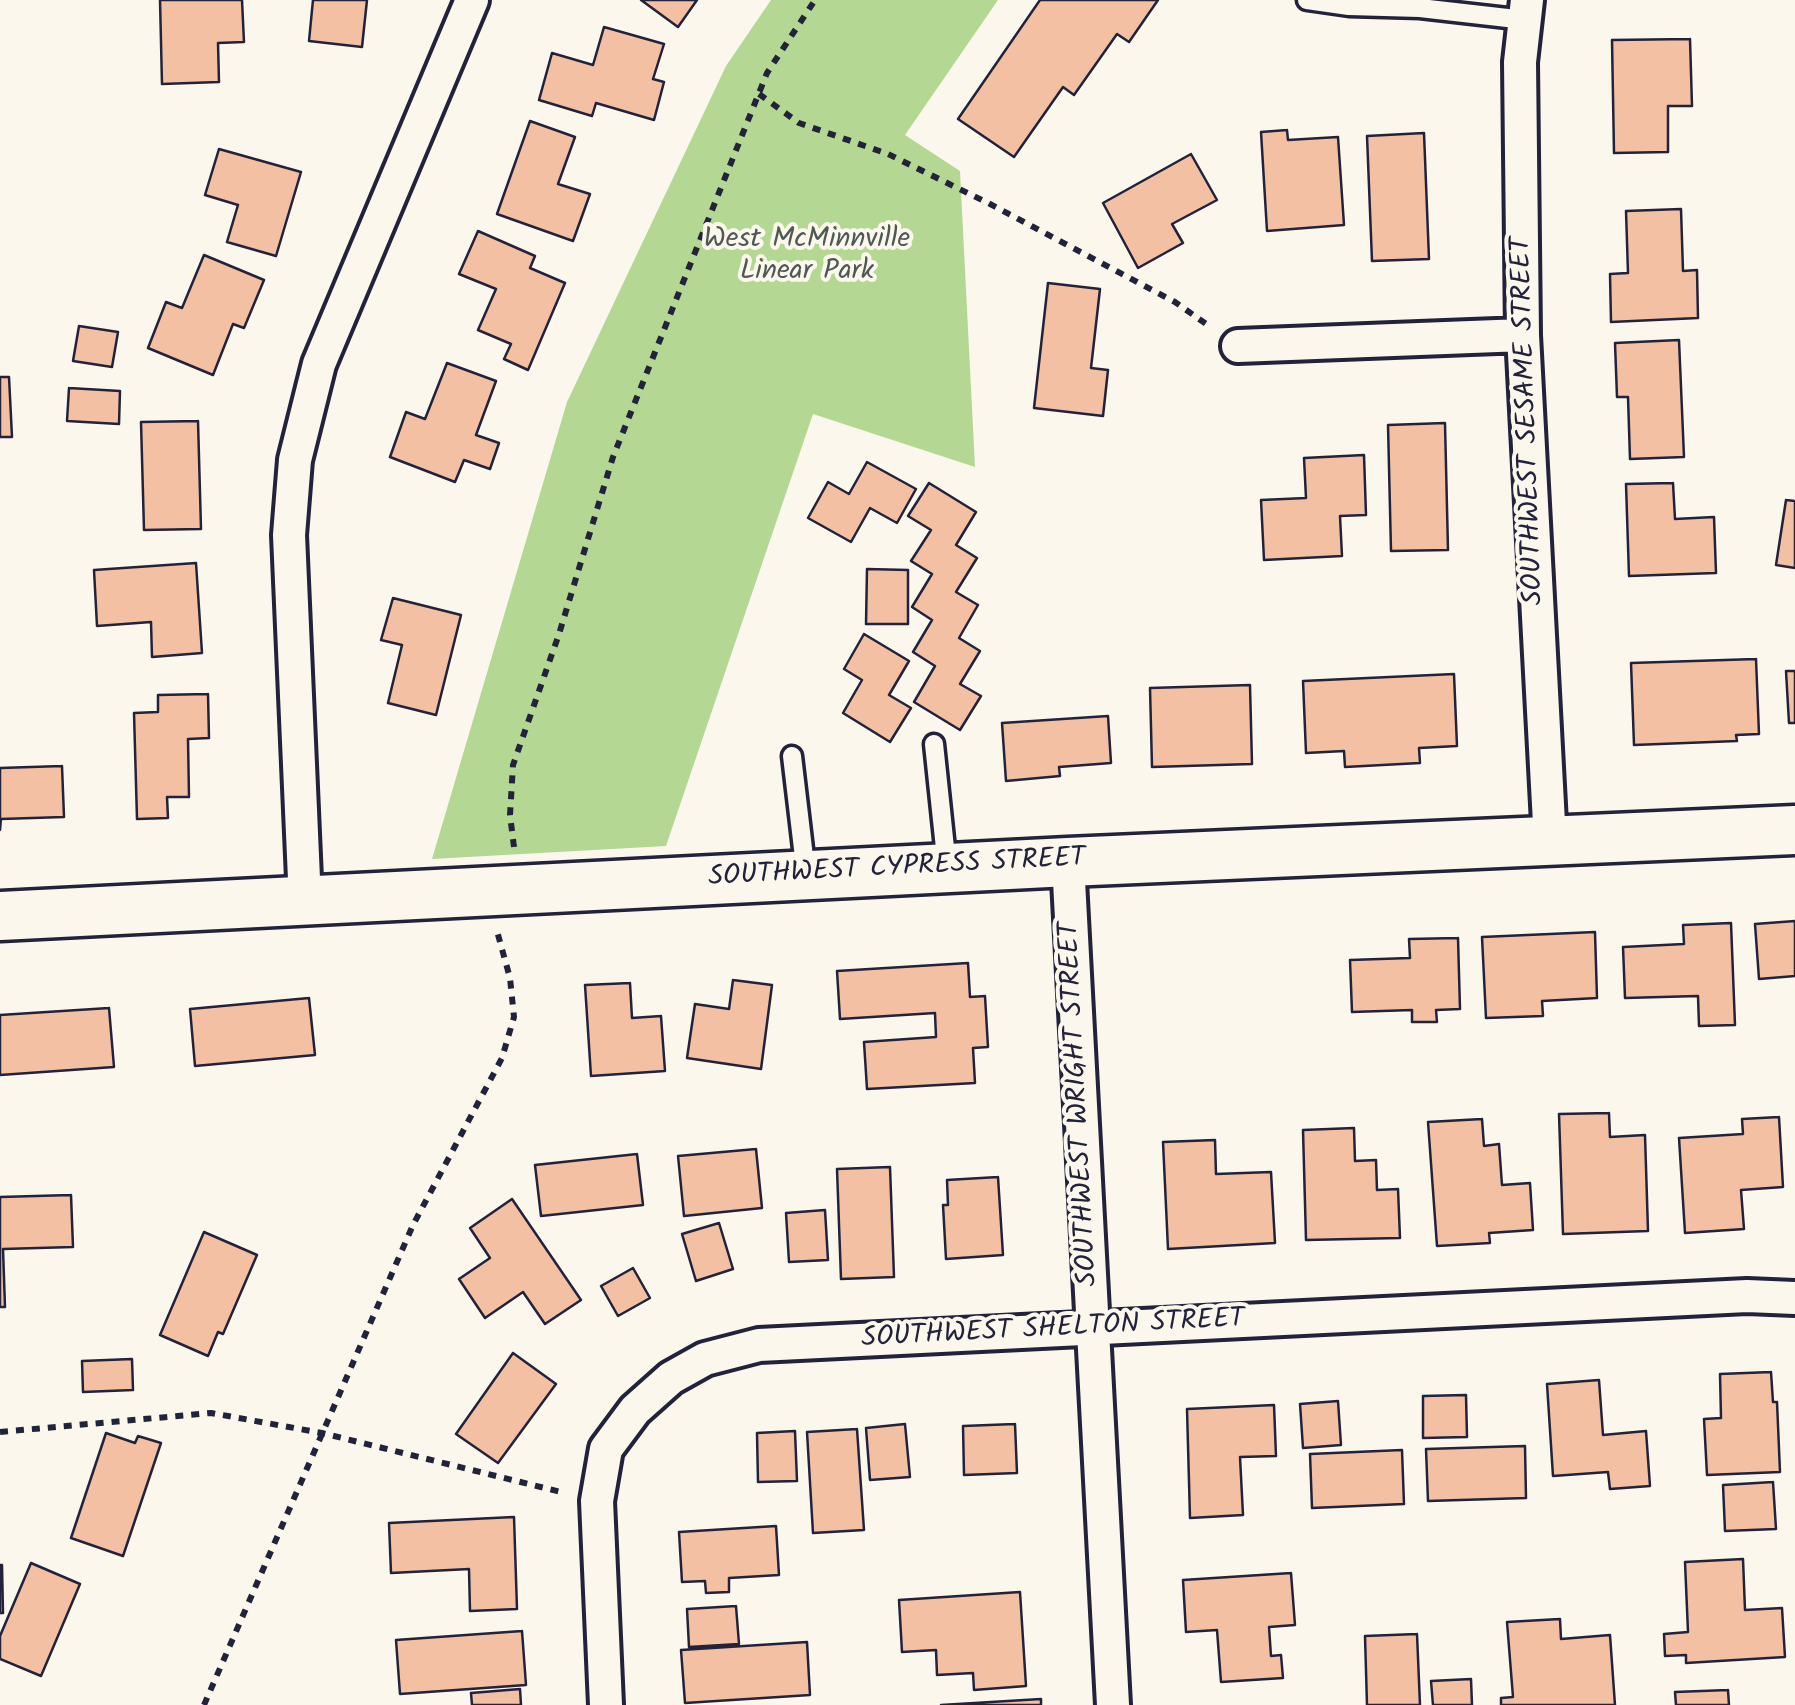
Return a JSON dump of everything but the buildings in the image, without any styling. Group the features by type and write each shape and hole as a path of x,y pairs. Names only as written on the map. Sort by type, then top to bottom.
{"main road":[{"name":"SOUTHWEST CYPRESS STREET","path":"0,916 806,874 1795,830"}],"street":[{"path":"305,902 289,535 295,460 319,364 472,0"},
{"name":"SOUTHWEST SESAME STREET","path":"1526,10 1520,62 1523,335 1550,842"},
{"path":"1238,346 1523,335"},
{"name":"SOUTHWEST WRIGHT STREET","path":"1068,862 1113,1705"},
{"name":"SOUTHWEST SHELTON STREET","path":"606,1705 597,1501 606,1450 635,1410 671,1378 705,1359 759,1345 1747,1296 1795,1298"}],"lane":[{"path":"1307,0 1349,6 1419,4 1526,10"},
{"path":"934,744 947,868"},
{"path":"792,756 806,874"}],"path":[{"path":"204,1705 413,1224 502,1058 514,1017 510,978 497,930 496,890 514,852 510,815 513,765 613,457 767,73 815,0"},
{"path":"759,94 799,123 888,154 988,203 1175,302 1238,346"},
{"path":"0,1432 211,1413 322,1432 597,1501"}],"green space":[{"name":"West McMinnville Linear Park","path":"771,0 998,0 905,135 960,171 975,467 813,414 666,846 432,859 567,402 726,66"}]}
